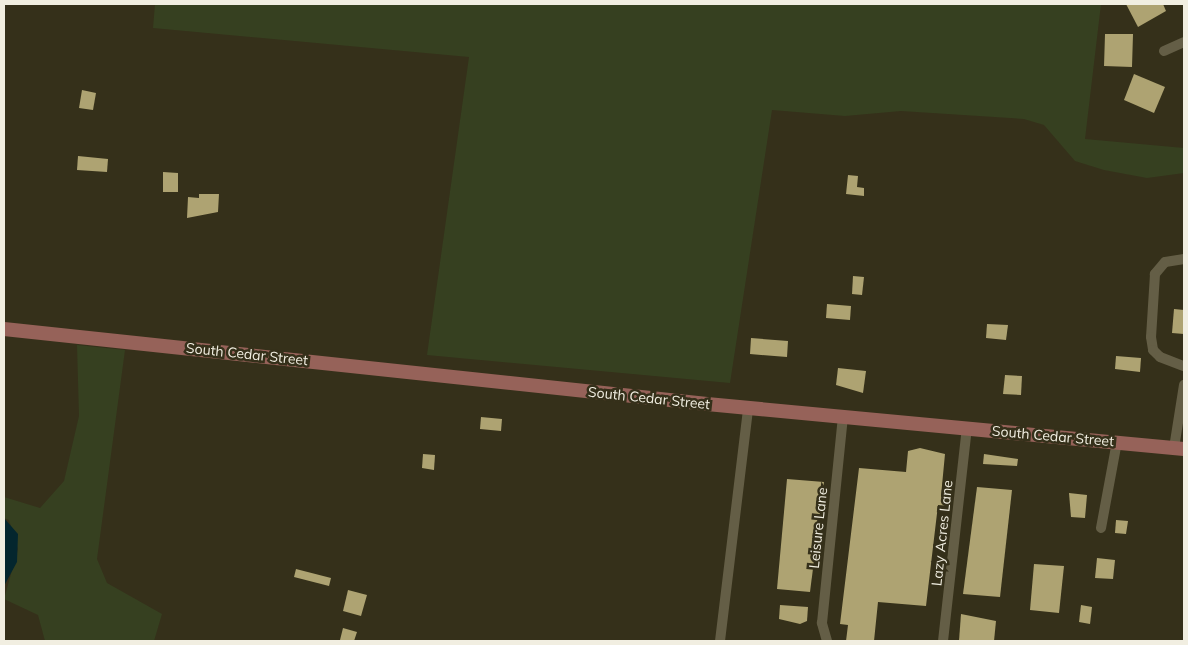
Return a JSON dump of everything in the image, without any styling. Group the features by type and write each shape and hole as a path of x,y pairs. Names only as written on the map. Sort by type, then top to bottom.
{"main road":[{"name":"South Cedar Street","path":"4,329 748,408 1179,448"}],"street":[{"path":"1164,51 1184,42"},
{"path":"1184,259 1169,260 1158,268 1151,323 1153,350 1184,366"},
{"path":"1179,448 1184,385"},
{"path":"720,641 748,408"},
{"name":"Leisure Lane","path":"827,641 822,623 843,416"},
{"name":"Lazy Acres Lane","path":"944,641 967,428"},
{"path":"1101,528 1117,442"}],"green space":[{"path":"155,4 1101,4 1085,139 1184,148 1184,173 1147,178 1104,170 1075,161 1044,125 1024,119 901,111 845,116 772,110 730,383 427,355 469,57 153,28"},
{"path":"77,345 125,350 97,559 107,583 162,614 154,641 45,641 38,615 4,599 18,549 9,520 4,518 4,497 40,508 64,481 79,416"}],"water":[{"path":"4,518 18,534 17,562 4,586"}],"building":[{"path":"1126,4 1163,4 1166,11 1138,27"},
{"path":"1105,34 1133,34 1132,67 1104,66"},
{"path":"1134,74 1165,87 1154,113 1124,100"},
{"path":"82,90 96,93 93,110 79,108"},
{"path":"78,156 108,159 107,172 77,170"},
{"path":"163,172 178,173 178,192 163,192"},
{"path":"848,175 858,176 857,187 864,188 864,196 846,194"},
{"path":"199,194 219,194 218,212 187,218 188,197 199,198"},
{"path":"853,276 864,277 862,295 852,294"},
{"path":"827,304 851,306 850,320 826,318"},
{"path":"1174,309 1184,310 1184,334 1172,333"},
{"path":"987,324 1008,325 1006,340 986,338"},
{"path":"751,338 788,341 787,357 750,354"},
{"path":"1116,356 1141,358 1140,372 1115,369"},
{"path":"838,368 866,371 863,393 836,385"},
{"path":"1005,375 1022,376 1021,395 1003,394"},
{"path":"481,417 502,419 501,431 480,429"},
{"path":"920,448 945,454 941,496 952,497 951,506 938,505 926,606 878,602 874,641 846,641 848,625 840,624 859,468 906,472 908,451"},
{"path":"423,454 435,455 434,470 422,468"},
{"path":"984,454 1018,459 1017,466 983,464"},
{"path":"787,479 824,482 810,592 777,589"},
{"path":"977,487 1012,490 1000,597 963,594"},
{"path":"1069,493 1087,495 1085,518 1071,517"},
{"path":"1116,520 1128,521 1126,534 1115,533"},
{"path":"1097,558 1115,560 1113,579 1095,578"},
{"path":"1034,564 1064,566 1059,613 1030,610"},
{"path":"296,569 331,578 329,586 294,577"},
{"path":"348,590 367,595 361,616 343,611"},
{"path":"780,605 808,607 807,621 800,624 779,619"},
{"path":"1081,605 1092,607 1090,624 1079,622"},
{"path":"961,614 996,621 994,641 959,641"},
{"path":"343,628 357,632 354,641 340,640"}]}
